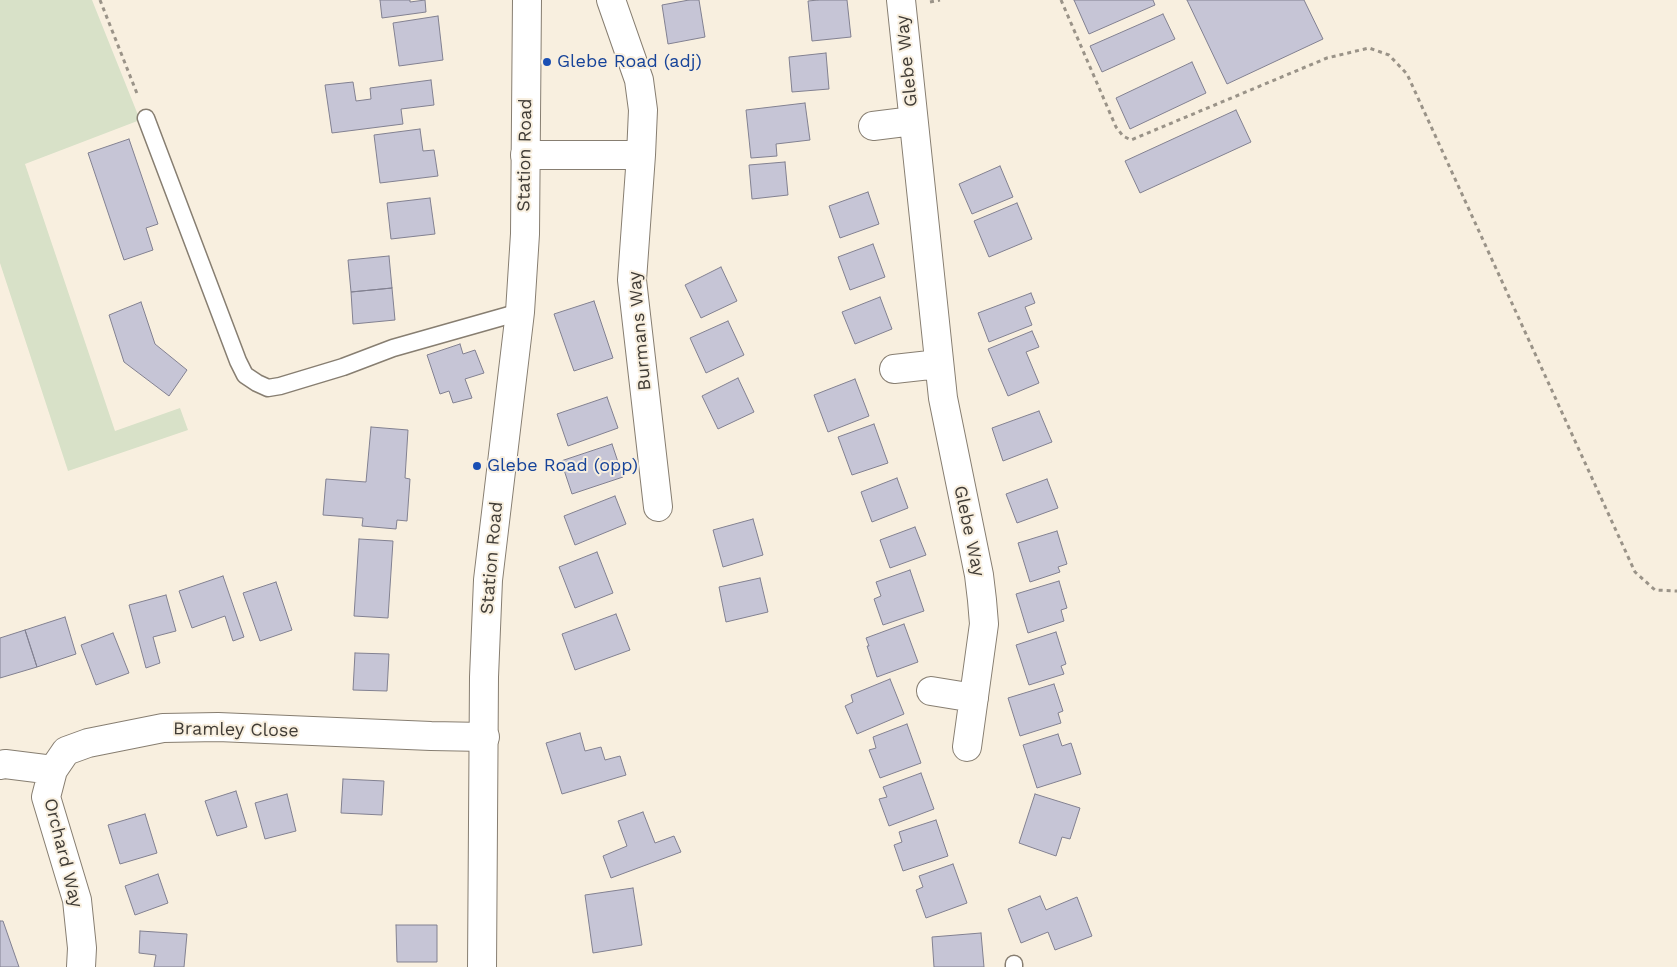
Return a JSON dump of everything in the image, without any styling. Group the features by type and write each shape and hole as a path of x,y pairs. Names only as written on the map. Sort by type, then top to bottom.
{"street":[{"name":"Station Road","path":"482,967 484,677 488,580 520,312 525,234 527,0"},
{"name":"Burmans Way","path":"611,0 639,80 643,110 632,280 658,507"},
{"name":"Glebe Way","path":"901,0 943,398 979,575 982,600 984,624 966,747"},
{"name":"Glebe Way","path":"873,126 913,121"},
{"path":"525,155 641,155"},
{"path":"894,369 939,364"},
{"path":"931,691 974,698"},
{"name":"Bramley Close","path":"53,770 66,751 88,743 163,728 218,727 485,737"},
{"path":"0,765 53,770"},
{"name":"Orchard Way","path":"53,770 46,796 77,900 82,948 81,967"}],"lane":[{"path":"146,118 238,361 246,375 257,383 268,388 280,386 344,367 393,348 520,312"}],"path":[{"path":"100,0 146,118"},
{"path":"1061,0 1116,127 1123,136 1131,140 1327,58 1369,48 1389,55 1407,74 1635,572 1655,590 1677,591"}],"green space":[{"path":"0,0 92,0 140,120 25,164 115,431 180,408 188,430 68,471 0,263"}],"building":[{"path":"380,0 410,0 410,2 425,0 426,12 382,18"},
{"path":"699,0 705,37 668,44 662,5"},
{"path":"847,0 851,37 812,41 808,1"},
{"path":"1074,0 1153,0 1155,5 1089,34"},
{"path":"1187,0 1304,0 1323,39 1227,84"},
{"path":"1163,14 1175,39 1102,72 1090,46"},
{"path":"438,16 443,60 399,66 393,23"},
{"path":"826,53 829,89 792,92 789,57"},
{"path":"1192,62 1206,93 1130,129 1116,98"},
{"path":"431,80 434,105 401,109 403,124 332,133 325,85 353,82 356,101 371,99 370,88"},
{"path":"805,103 810,140 776,144 777,156 751,158 746,110"},
{"path":"1236,110 1251,142 1140,193 1125,161"},
{"path":"420,129 423,151 434,150 438,176 380,183 374,135"},
{"path":"129,139 158,224 146,228 153,250 124,260 88,153"},
{"path":"785,162 788,195 752,199 749,165"},
{"path":"1000,166 1013,197 972,214 959,184"},
{"path":"868,192 879,224 840,238 829,206"},
{"path":"430,198 435,234 391,239 387,203"},
{"path":"1017,203 1032,239 989,257 974,221"},
{"path":"873,244 885,277 850,290 838,257"},
{"path":"389,256 392,288 351,292 348,260"},
{"path":"721,267 737,301 701,318 685,285"},
{"path":"392,288 395,320 353,324 351,292"},
{"path":"1031,293 1035,303 1025,307 1032,325 989,342 978,313"},
{"path":"880,297 892,329 855,344 842,312"},
{"path":"594,301 613,358 574,371 554,314"},
{"path":"141,302 155,344 187,370 169,396 124,362 109,315"},
{"path":"728,321 744,355 706,373 690,338"},
{"path":"1032,331 1039,347 1026,352 1039,383 1008,396 988,349"},
{"path":"460,344 463,354 475,350 484,373 465,379 472,398 453,403 449,391 440,394 427,355"},
{"path":"738,378 754,412 718,429 702,396"},
{"path":"855,379 869,416 828,432 814,395"},
{"path":"607,397 618,428 568,446 557,414"},
{"path":"1039,411 1052,442 1003,461 992,428"},
{"path":"874,424 888,463 852,475 838,437"},
{"path":"371,427 408,430 405,478 410,479 407,521 397,520 396,529 362,526 363,518 323,515 326,479 366,482"},
{"path":"612,444 623,477 572,494 561,461"},
{"path":"897,478 908,508 872,522 861,492"},
{"path":"1047,479 1058,508 1017,523 1006,494"},
{"path":"615,496 626,524 575,545 564,516"},
{"path":"753,519 763,555 723,567 713,530"},
{"path":"915,527 926,555 890,568 880,540"},
{"path":"1057,531 1067,564 1058,567 1060,572 1030,582 1018,543"},
{"path":"359,539 393,541 388,618 354,616"},
{"path":"597,552 613,593 575,608 559,567"},
{"path":"910,570 924,611 883,625 874,599 881,596 876,582"},
{"path":"223,576 244,637 233,641 225,616 192,628 179,591"},
{"path":"760,578 768,612 726,622 719,587"},
{"path":"1059,581 1067,608 1061,610 1064,621 1028,633 1016,594"},
{"path":"276,582 292,630 260,641 243,593"},
{"path":"166,595 176,631 153,637 160,663 146,668 129,605"},
{"path":"616,614 630,650 575,670 562,634"},
{"path":"65,617 76,654 37,667 25,630"},
{"path":"904,624 918,662 877,677 866,638"},
{"path":"25,630 37,667 0,678 0,638"},
{"path":"1056,632 1066,664 1061,666 1064,674 1029,685 1016,645"},
{"path":"113,633 129,673 96,685 81,645"},
{"path":"355,653 389,654 387,691 353,690"},
{"path":"890,679 904,714 857,734 845,706 853,702 851,695"},
{"path":"1054,684 1063,711 1058,713 1061,723 1020,736 1008,698"},
{"path":"907,724 921,763 880,778 869,750 876,748 873,737"},
{"path":"580,733 585,751 601,747 605,760 620,756 626,775 562,794 546,743"},
{"path":"1058,734 1062,746 1071,743 1081,774 1037,788 1023,745"},
{"path":"921,773 934,809 889,826 879,799 887,797 883,787"},
{"path":"343,779 384,781 382,815 341,813"},
{"path":"236,791 247,827 217,836 205,801"},
{"path":"287,794 296,831 265,839 255,803"},
{"path":"1035,794 1080,808 1070,839 1062,837 1056,856 1019,843"},
{"path":"643,812 655,843 674,836 681,852 611,878 603,856 627,846 618,821"},
{"path":"145,814 157,853 120,864 108,825"},
{"path":"936,820 948,856 903,871 894,845 902,842 899,832"},
{"path":"953,864 967,903 926,918 916,890 923,887 919,876"},
{"path":"158,874 168,903 135,915 125,886"},
{"path":"633,888 642,945 593,953 585,895"},
{"path":"1040,896 1046,910 1077,897 1092,936 1055,950 1048,932 1021,943 1008,909"},
{"path":"0,921 3,921 19,967 0,967"},
{"path":"396,925 437,925 437,962 397,962"},
{"path":"140,931 187,934 184,967 154,967 156,955 139,953"},
{"path":"981,933 984,967 934,967 932,937"}],"place":[{"name":"Glebe Road (adj)","path":"547,62"},
{"name":"Glebe Road (opp)","path":"477,466"}]}
